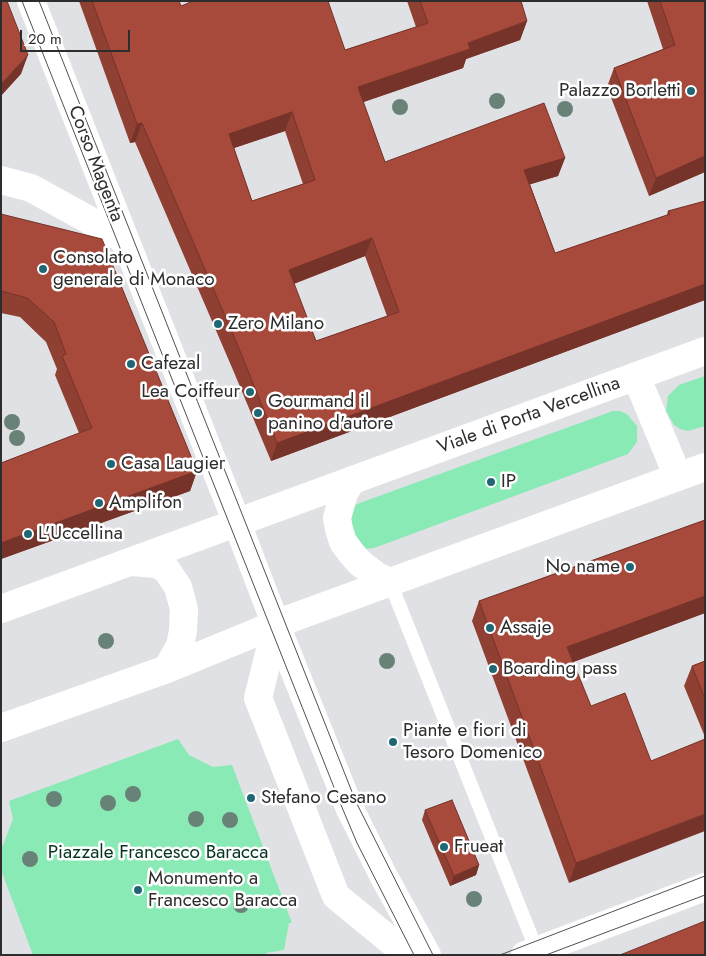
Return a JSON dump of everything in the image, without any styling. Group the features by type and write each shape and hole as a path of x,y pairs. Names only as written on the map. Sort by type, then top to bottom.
{"main road":[{"name":"Corso Magenta","path":"31,1 237,523"},
{"path":"1,180 31,188 120,237 126,244"},
{"name":"Viale di Porta Vercellina","path":"352,480 705,351"},
{"path":"636,376 678,477"},
{"path":"1,728 167,669 390,582 705,467"},
{"path":"1,609 352,480"},
{"path":"352,480 344,493 339,507 337,518 341,535 352,554 360,562 377,576 390,582"},
{"path":"237,523 350,809 382,875 427,955"},
{"path":"130,562 156,564 166,569 178,587 184,609 183,631 180,646 167,669"},
{"path":"276,625 258,698 336,896 408,955"},
{"path":"531,953 705,887"}],"lane":[{"path":"390,582 531,953"}],"green space":[{"path":"705,376 705,426 688,431 680,429 674,425 666,411 668,396 679,385"},
{"path":"613,411 627,414 637,426 637,442 628,454 374,548 358,547 346,514 357,504"},
{"name":"Piazzale Francesco Baracca","path":"178,739 189,755 213,767 232,765 292,923 289,923 284,950 266,953 266,955 33,955 1,870 1,846 13,819 9,801"}],"building":[{"path":"1,1 7,1 28,55 1,84"},
{"path":"92,1 179,1 181,6 193,1 328,1 345,50 428,23 420,1 521,1 527,21 468,43 470,49 358,87 385,162 544,103 565,158 524,170 555,253 670,214 668,211 705,201 705,284 277,443 240,351 142,123 137,124","holes":["292,112 315,180 252,201 229,134","372,238 399,312 316,341 289,270"]},
{"path":"660,1 705,1 705,156 656,178 614,68 675,45"},
{"path":"1,214 102,239 197,471 1,543 1,463 92,428 62,356 66,354 54,322 27,298 1,291"},
{"path":"705,520 705,596 567,647 591,706 625,693 651,761 705,739 705,814 576,863 479,601"},
{"path":"705,661 705,699 692,666"},
{"path":"452,800 479,865 454,876 425,810"},
{"path":"705,921 705,955 620,955"}],"tram line":[{"path":"22,1 341,805 357,843 414,955"},
{"path":"39,1 356,802 433,955"},
{"path":"500,955 705,876"},
{"path":"546,955 705,895"}],"place":[{"name":"Palazzo Borletti","path":"691,91"},
{"name":"Consolato generale di Monaco","path":"43,269"},
{"name":"Zero Milano","path":"218,324"},
{"name":"Cafezal","path":"131,364"},
{"name":"Lea Coiffeur","path":"250,392"},
{"name":"Gourmand il panino d'autore","path":"258,413"},
{"name":"Casa Laugier","path":"111,464"},
{"name":"IP","path":"491,482"},
{"name":"Amplifon","path":"99,503"},
{"name":"L'Uccellina","path":"28,534"},
{"name":"No name","path":"630,567"},
{"name":"Assaje","path":"490,628"},
{"name":"Boarding pass","path":"493,669"},
{"name":"Piante e fiori di Tesoro Domenico","path":"393,742"},
{"name":"Stefano Cesano","path":"251,798"},
{"name":"Frueat","path":"444,847"},
{"name":"Monumento a Francesco Baracca","path":"138,890"}]}
